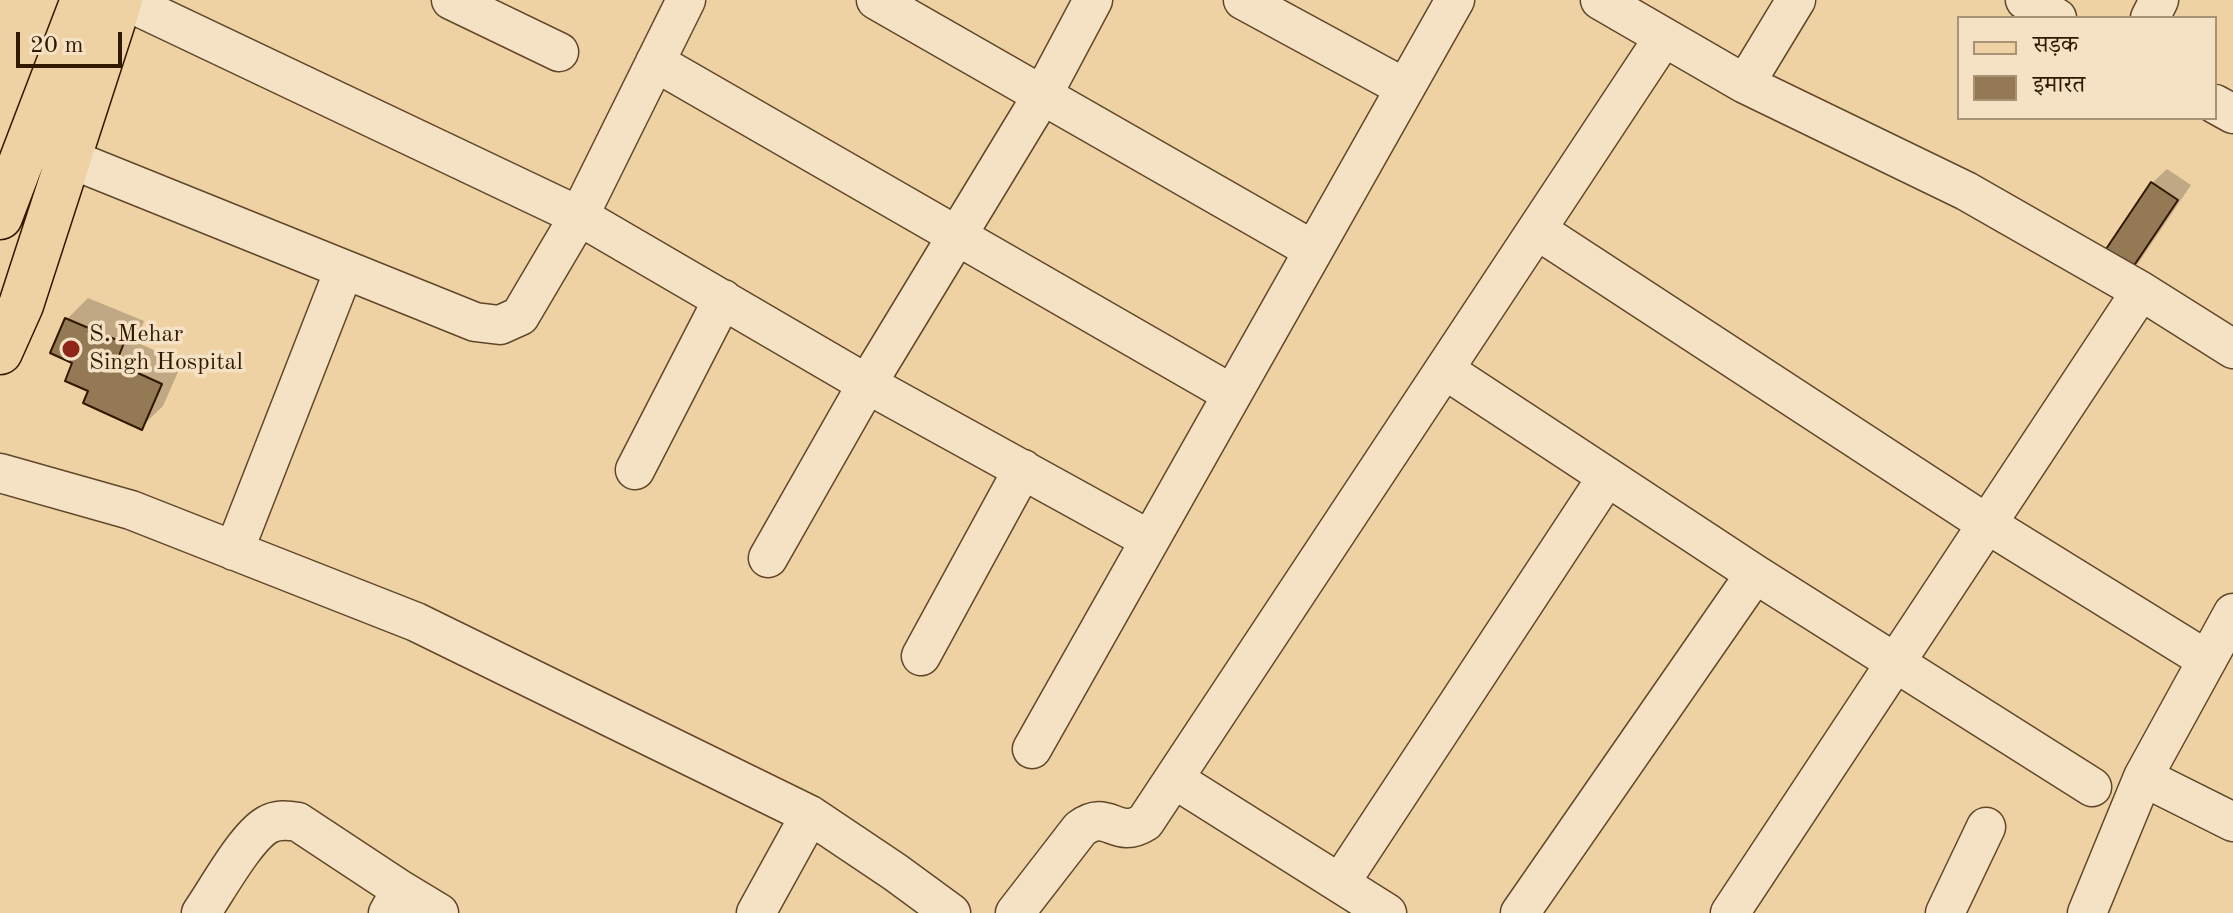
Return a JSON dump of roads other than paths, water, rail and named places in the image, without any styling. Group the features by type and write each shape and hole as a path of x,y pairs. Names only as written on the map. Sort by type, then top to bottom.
{"main road":[{"path":"0,217 83,0"},
{"path":"0,352 10,297 68,158 122,0"}],"street":[{"path":"122,0 579,216 867,384 1150,540"},
{"path":"451,0 559,52"},
{"path":"68,158 475,322 500,325 520,316 579,216 686,0"},
{"path":"876,0 1313,250"},
{"path":"768,558 867,384 1043,94 1093,0"},
{"path":"1243,0 1405,88"},
{"path":"1032,749 1455,0"},
{"path":"1600,0 1745,84 1966,191 2141,291 2233,349"},
{"path":"1745,84 1796,0"},
{"path":"2025,0 2053,16"},
{"path":"1015,913 1080,829 1090,821 1102,820 1120,828 1134,829 1145,822 1664,37"},
{"path":"655,62 1232,394"},
{"path":"1537,230 1987,524 2224,636 2143,777 2087,913"},
{"path":"234,551 344,270"},
{"path":"1730,913 2141,291"},
{"path":"635,470 723,299"},
{"path":"1445,370 1755,574 2092,787"},
{"path":"921,656 1023,469"},
{"path":"0,473 131,510 416,622 810,815 951,913"},
{"path":"1340,883 1607,477"},
{"path":"1520,913 1755,574"},
{"path":"2143,777 2233,822"},
{"path":"1174,779 1387,913"},
{"path":"756,913 810,815"},
{"path":"201,913 253,836 268,825 284,820 298,822 395,902 439,913"},
{"path":"1945,913 1986,827"}],"place":[{"name":"S. Mehar Singh Hospital","path":"71,349"}]}
